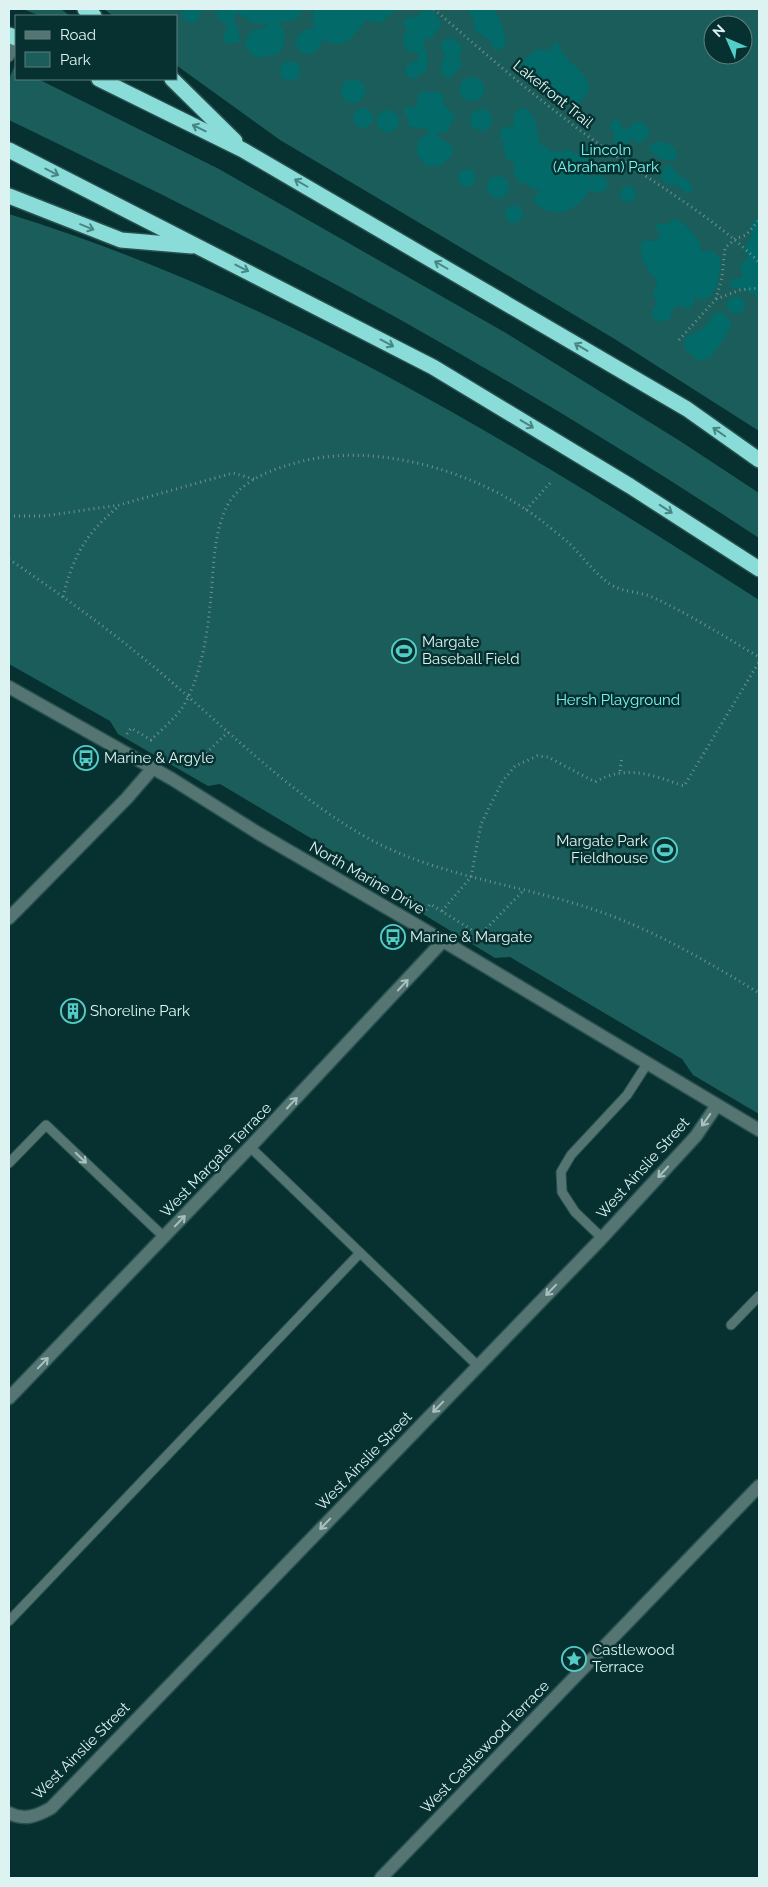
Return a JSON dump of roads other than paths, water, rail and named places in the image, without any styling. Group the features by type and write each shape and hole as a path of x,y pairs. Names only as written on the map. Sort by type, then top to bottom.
{"highway":[{"path":"101,80 243,150 687,409 759,460"},
{"path":"173,80 243,150"},
{"path":"9,150 433,367 630,486 759,569"},
{"path":"9,196 121,240 198,246"}],"street":[{"name":"North Marine Drive","path":"9,687 153,768 258,833 759,1130"},
{"path":"9,918 127,798 153,768"},
{"name":"West Margate Terrace","path":"9,1398 250,1147 443,941"},
{"name":"West Ainslie Street","path":"13,1815 36,1816 51,1808 602,1238 696,1136 717,1104"},
{"name":"West Castlewood Terrace","path":"381,1878 759,1486"}],"lane":[{"path":"9,57 15,42"},
{"path":"602,1238 575,1212 562,1192 561,1172 570,1155 627,1095 647,1064"},
{"path":"9,1163 46,1124 164,1237"},
{"path":"250,1147 478,1366"},
{"path":"9,1621 360,1253"},
{"path":"731,1325 759,1296"}],"place":[{"name":"Margate Baseball Field","path":"404,651"},
{"name":"Marine & Argyle","path":"86,758"},
{"name":"Margate Park Fieldhouse","path":"665,850"},
{"name":"Marine & Margate","path":"393,937"},
{"name":"Shoreline Park","path":"73,1011"},
{"name":"Castlewood Terrace","path":"574,1659"}],"park label":[{"name":"Lincoln (Abraham) Park","path":"606,158"},
{"name":"Hersh Playground","path":"618,700"}]}
